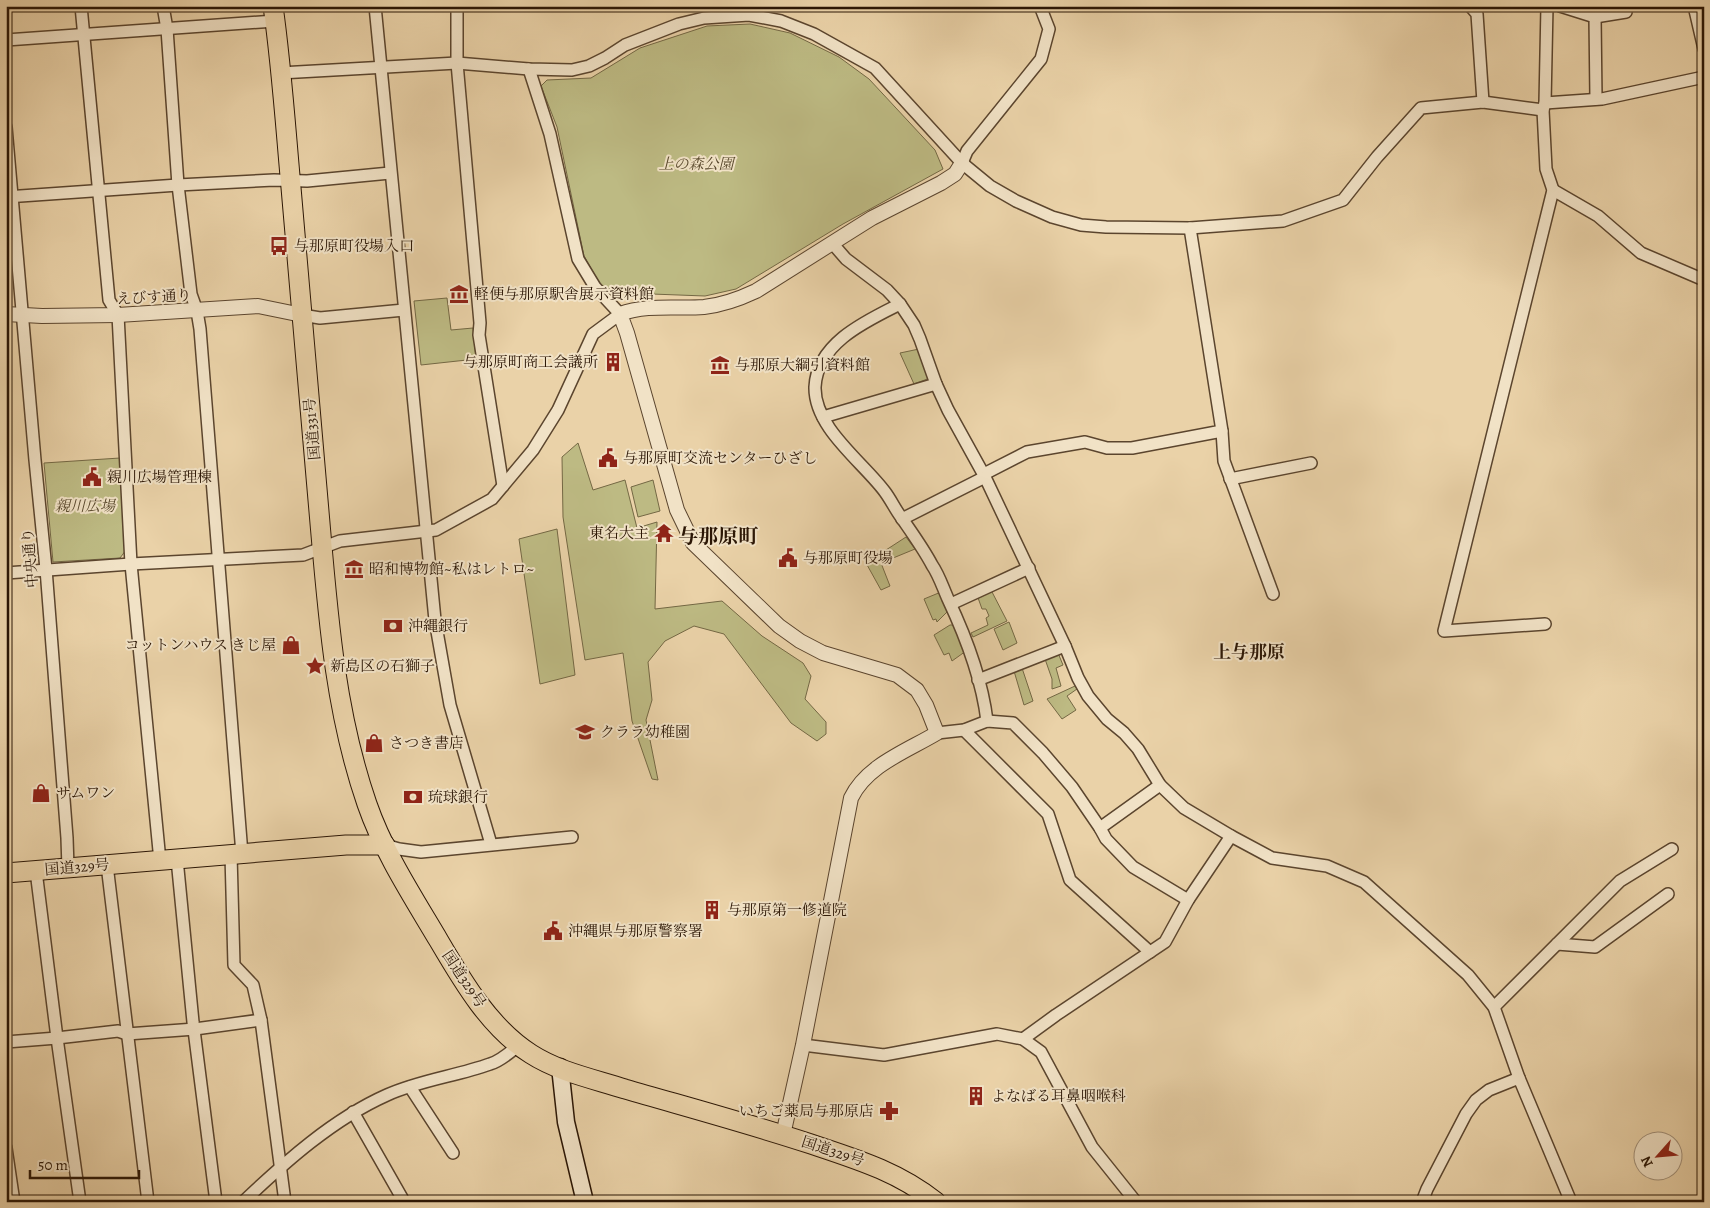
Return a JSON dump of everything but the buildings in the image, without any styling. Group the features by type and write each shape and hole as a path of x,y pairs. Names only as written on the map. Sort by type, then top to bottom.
{"highway":[{"name":"国道331号","path":"274,14 331,641 345,728 366,801 385,844"},
{"name":"国道329号","path":"6,873 346,845 385,844 407,888 480,1005 506,1035 535,1056 596,1080 783,1135 872,1164 904,1179 936,1202"}],"main road":[{"path":"560,1067 566,1122 585,1202"}],"street":[{"path":"81,6 109,300 118,315 131,564 169,860 195,1029 216,1202"},
{"path":"163,6 167,29 178,185 191,294 197,311 200,329 218,560 236,854 234,966 253,984 261,1020 286,1202"},
{"path":"375,6 435,620 444,681 457,735 491,844"},
{"path":"458,6 457,63 480,313 479,335 503,486"},
{"path":"6,572 303,555 340,541 436,530 475,509 492,498 533,450 558,410 593,334 620,314 629,310 644,308 704,307 735,300 756,291 872,218 955,174 967,151 1042,59 1048,29 1040,6"},
{"path":"1470,6 1477,14 1483,102"},
{"path":"1544,624 1444,631 1553,190 1546,169 1544,106 1547,6"},
{"path":"1560,6 1595,17 1626,12 1625,6"},
{"path":"1697,9 1704,49"},
{"path":"6,40 167,29 274,14"},
{"path":"280,73 457,63 529,70 572,70 588,66 625,45 679,24 704,18 749,15 781,21 814,34 875,68 962,163 990,186 1016,201 1062,219 1081,224 1106,227 1190,228 1283,221 1342,200 1421,108 1483,102 1544,106 1596,99 1704,77"},
{"path":"1595,17 1596,99"},
{"path":"529,70 550,134 578,259 595,287 620,314 677,510 693,543 778,626 800,641 823,653 897,674 917,690 926,705 937,733"},
{"name":"中央通り","path":"6,126 9,197 23,316 46,569 68,868"},
{"path":"9,197 178,185 290,180 307,181 390,174"},
{"path":"1553,190 1598,216 1641,253 1704,280"},
{"path":"1190,228 1222,431 1224,461 1274,594"},
{"path":"833,244 846,258 887,290 900,304 914,325 948,410 984,475 1088,696 1107,719 1124,733 1138,750 1160,785 1184,808 1272,858 1327,866 1364,882 1468,975 1494,1007 1519,1078 1572,1202"},
{"path":"900,304 856,329 840,340 825,355 815,387 817,403 830,429 885,491 934,567 961,629 978,680 988,721"},
{"name":"えびす通り","path":"6,314 23,316 118,315 258,306 302,315"},
{"path":"302,315 320,318 404,310"},
{"path":"823,417 936,384"},
{"path":"902,519 1027,452 1085,442 1107,448 1132,448 1222,431"},
{"path":"1230,480 1311,464"},
{"path":"951,604 1029,568"},
{"path":"978,680 1065,646"},
{"path":"783,1135 803,1045 851,798 865,777 878,767 937,733 964,730 988,721 1013,723 1072,786 1106,839 1133,867 1188,900"},
{"path":"964,730 1048,814 1070,880 1150,952"},
{"path":"1100,828 1160,785"},
{"path":"1023,1039 1165,942 1188,900 1231,836"},
{"path":"385,844 399,850 421,852 572,837"},
{"path":"1494,1007 1620,881 1672,849"},
{"path":"107,865 148,1202"},
{"path":"36,870 80,1202"},
{"path":"1558,944 1595,947 1668,894"},
{"path":"6,1042 118,1031 127,1034 195,1029 261,1020"},
{"path":"803,1045 884,1055 997,1034 1023,1039 1041,1052 1092,1146 1136,1202"},
{"path":"243,1202 281,1166 353,1112 388,1095 410,1087 491,1064 506,1056 519,1045"},
{"path":"1422,1202 1466,1114 1476,1100 1490,1090 1519,1078"},
{"path":"410,1087 453,1153"},
{"path":"353,1112 402,1198"},
{"path":"6,1148 14,1202"}],"green space":[{"name":"上の森公園","path":"750,24 790,33 839,57 869,79 935,150 943,169 843,224 736,289 705,296 625,293 601,286 584,256 557,127 541,86 547,80 591,78 640,48 707,26"},
{"path":"447,298 451,330 473,328 476,359 421,365 414,301"},
{"path":"919,349 930,378 914,384 900,353"},
{"path":"578,443 593,490 625,480 637,528 657,522 655,609 722,601 762,636 803,663 811,676 805,699 826,722 826,734 817,741 791,723 724,634 694,626 665,641 648,662 652,700 646,720 658,780 652,779 632,721 623,653 585,660 563,517 562,457"},
{"name":"親川広場","path":"120,458 126,550 120,558 53,562 44,463"},
{"path":"653,480 660,511 638,517 631,487"},
{"path":"557,529 575,675 540,684 519,539"},
{"path":"906,537 915,549 881,563 890,586 881,590 866,563"},
{"path":"991,590 1007,621 973,637 971,633 988,625 986,618 989,616 986,609 982,609 977,595"},
{"path":"941,592 948,611 937,622 936,619 933,620 924,599"},
{"path":"1009,622 1017,643 1003,650 994,629"},
{"path":"950,625 954,625 966,651 952,661 949,653 944,655 934,635"},
{"path":"1058,653 1063,665 1056,668 1061,686 1052,689 1052,679 1045,659"},
{"path":"1022,668 1033,701 1024,705 1014,671"},
{"path":"1075,686 1077,689 1067,696 1076,710 1062,719 1047,699"}],"place":[{"name":"与那原町役場入口","path":"279,246"},
{"name":"軽便与那原駅舎展示資料館","path":"459,294"},
{"name":"与那原町商工会議所","path":"613,362"},
{"name":"与那原大綱引資料館","path":"720,365"},
{"name":"与那原町交流センターひざし","path":"608,458"},
{"name":"親川広場管理棟","path":"92,477"},
{"name":"東名大主","path":"664,533"},
{"name":"与那原町役場","path":"788,558"},
{"name":"昭和博物館~私はレトロ~","path":"354,569"},
{"name":"沖縄銀行","path":"393,626"},
{"name":"コットンハウス きじ屋","path":"291,645"},
{"name":"新島区の石獅子","path":"315,666"},
{"name":"クララ幼稚園","path":"585,732"},
{"name":"さつき書店","path":"374,743"},
{"name":"サムワン","path":"41,793"},
{"name":"琉球銀行","path":"413,797"},
{"name":"与那原第一修道院","path":"712,910"},
{"name":"沖縄県与那原警察署","path":"553,931"},
{"name":"よなばる耳鼻咽喉科","path":"976,1096"},
{"name":"いちご薬局与那原店","path":"889,1111"}],"district":[{"name":"与那原町","path":"718,536"},
{"name":"上与那原","path":"1249,652"}]}
